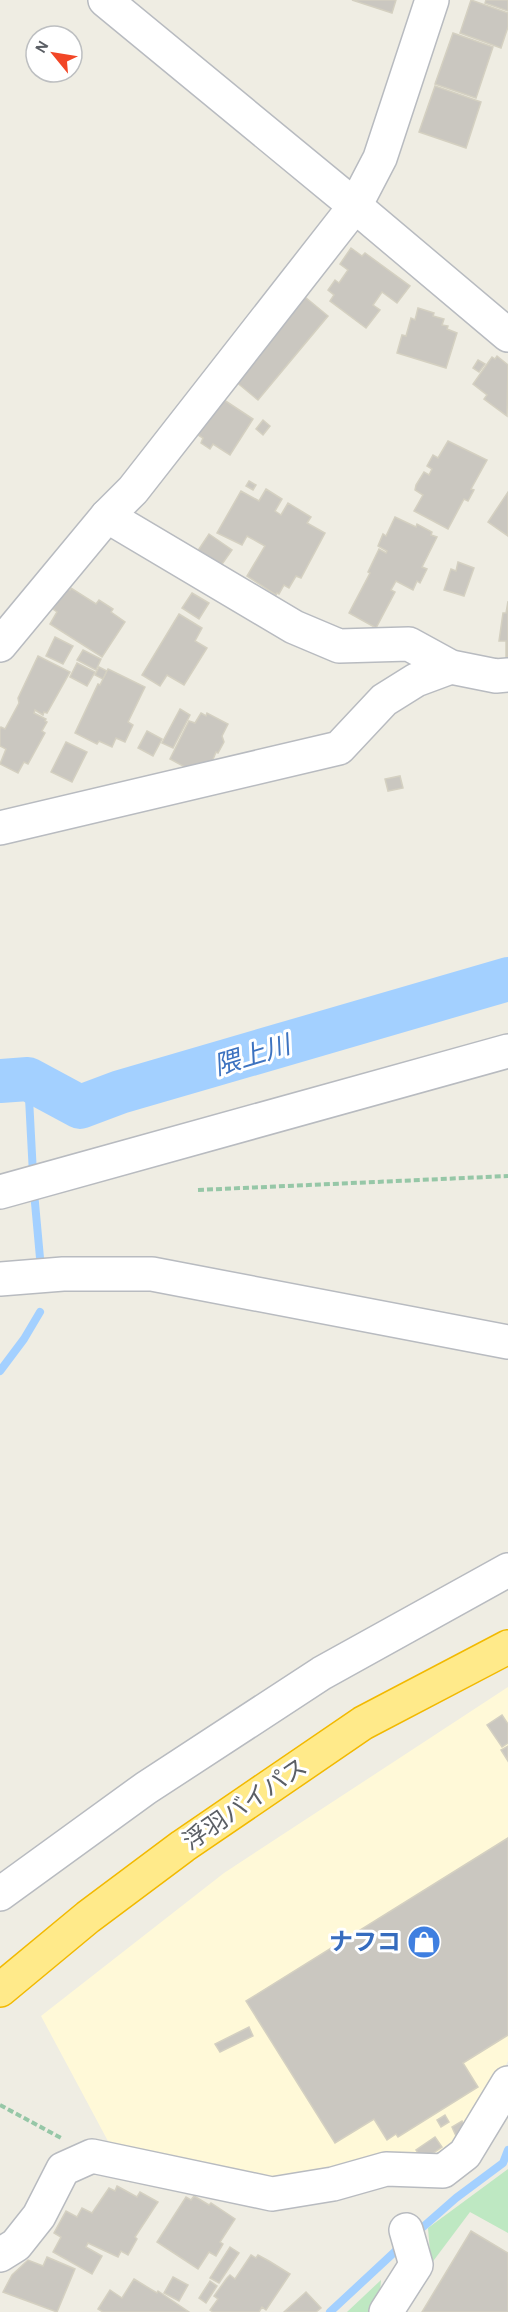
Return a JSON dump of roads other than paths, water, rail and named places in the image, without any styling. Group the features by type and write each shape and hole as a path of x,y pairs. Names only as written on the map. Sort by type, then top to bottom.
{"highway":[{"name":"浮羽バイパス","path":"0,1990 88,1917 183,1846 363,1723 508,1647"}],"street":[{"path":"105,0 356,206 508,335"},
{"path":"0,645 107,516 133,490 356,206 380,158 432,0"},
{"path":"107,516 294,627 339,646 409,644 451,668 496,676 508,675"},
{"path":"0,828 339,748 384,700 416,680 451,668"},
{"path":"0,1192 508,1051"},
{"path":"0,1279 63,1274 152,1274 508,1342"},
{"path":"0,1894 146,1788 322,1673 508,1570"},
{"path":"0,2255 16,2245 39,2216 63,2169 92,2156 272,2194 333,2184 386,2169 443,2171 465,2154 508,2083"},
{"path":"386,2312 416,2265 410,2241"}],"waterway":[{"name":"隈上川","path":"0,1081 28,1079 80,1107 120,1092 508,979"},
{"path":"28,1079 33,1174"},
{"path":"34,1192 41,1269"},
{"path":"0,1371 24,1339 40,1312"},
{"path":"415,2234 456,2198 503,2163 508,2150"},
{"path":"330,2312 401,2246"}],"place":[{"name":"ナフコ","path":"424,1942"}]}
